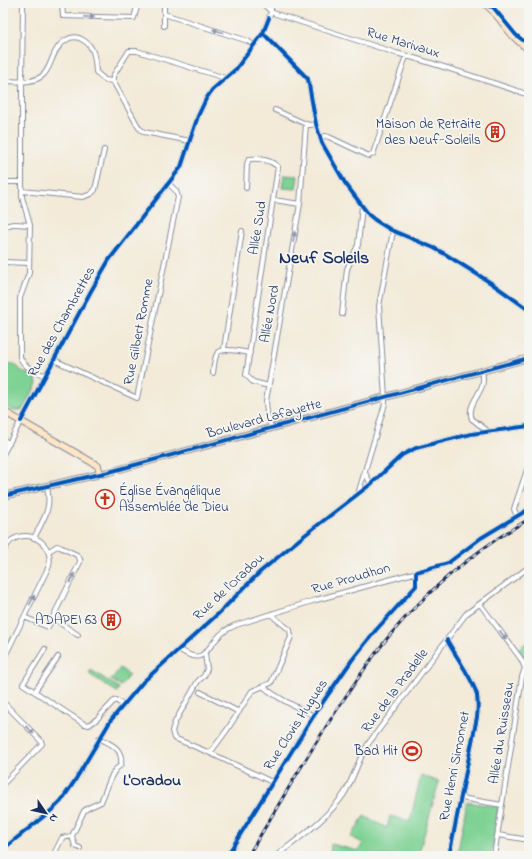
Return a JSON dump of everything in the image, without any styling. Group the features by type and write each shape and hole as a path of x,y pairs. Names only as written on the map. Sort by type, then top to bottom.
{"main road":[{"path":"484,3 514,37 529,49"},
{"name":"Boulevard Lafayette","path":"3,496 100,474 529,358"},
{"path":"3,411 95,464 98,466 100,474"}],"street":[{"path":"23,3 22,197 30,225 29,273 20,298 20,357 26,366 45,376"},
{"path":"62,3 62,16 134,18 138,3"},
{"path":"164,3 164,26"},
{"path":"262,3 271,12"},
{"name":"Rue des Chambrettes","path":"3,454 22,421 90,291 109,260 181,167 198,116 206,99 212,90 236,69 263,33 271,12 271,3"},
{"name":"Rue Marivaux","path":"271,12 529,95"},
{"path":"164,14 248,41 254,45"},
{"path":"263,33 308,79 316,124 320,137 345,183 362,206 375,220 445,254 491,283 529,310"},
{"path":"3,81 34,80 44,75 59,44 71,37 80,38 91,46 96,72 101,78 113,81"},
{"path":"190,141 144,132 139,128 113,81 113,76 129,51 137,51 222,77 224,79"},
{"path":"320,137 330,137 367,156 371,156 374,153 406,56"},
{"path":"275,110 306,124 316,124"},
{"name":"Allée Nord","path":"271,428 266,407 300,204 306,124"},
{"path":"22,191 83,197 91,194 95,190 104,150"},
{"name":"Allée Sud","path":"246,188 247,164 249,159 275,163 278,167 274,200 246,375 252,382 269,386"},
{"path":"3,182 22,182"},
{"name":"Rue Gilbert Romme","path":"54,360 137,398 178,197 176,191 169,184"},
{"path":"274,200 300,204"},
{"path":"342,314 347,269 358,245 362,206"},
{"path":"3,229 6,225 10,224 30,225"},
{"path":"358,494 386,397 379,306 393,230"},
{"name":"Allée Sud","path":"213,373 216,355 219,350 224,349 242,231"},
{"path":"3,262 29,263"},
{"path":"224,349 250,353"},
{"path":"482,370 482,385 470,412 472,418 489,432"},
{"name":"Rue de l'Oradou","path":"3,849 53,809 60,801 74,782 110,720 143,682 260,572 371,484 397,460 410,450 447,440 529,426"},
{"path":"3,439 9,444"},
{"path":"517,516 514,509 529,464"},
{"path":"365,473 371,484"},
{"path":"34,538 48,508 49,495 47,487"},
{"name":"Rue Proudhon","path":"205,654 226,630 271,614 448,563 481,538 529,510"},
{"path":"3,554 11,541 26,536 41,542 49,551 50,557 49,566 3,660"},
{"path":"24,617 48,627 80,562 77,555 60,547 57,546 49,551"},
{"name":"Rue de la Pradelle","path":"276,856 314,826 331,810 352,780 368,744 466,614 529,568"},
{"name":"Rue Clovis Hugues","path":"226,856 314,716 352,660 376,630 416,586 416,572"},
{"path":"480,604 527,668"},
{"path":"210,753 252,691 271,683 291,637 290,630 271,614"},
{"path":"53,618 78,635"},
{"name":"Rue Henri Simonnet","path":"447,640 477,694 478,706 449,856"},
{"path":"45,649 23,684 84,724 90,725 116,700 123,705"},
{"path":"179,649 184,653 196,657 205,654 207,669 204,676 198,681 175,722 172,731 174,738 272,782"},
{"path":"35,692 58,657"},
{"name":"Allée du Ruisseau","path":"494,856 522,677 527,668"},
{"path":"264,687 272,695 282,698 314,716"},
{"path":"200,692 238,712"},
{"path":"3,702 41,741 42,744 3,784"},
{"path":"80,848 75,846 72,836 84,811 101,802 112,775 122,763 118,749 99,738"},
{"path":"3,776 7,780"},
{"name":"Allée du Ruisseau","path":"461,798 502,805"},
{"path":"498,835 529,840"},
{"path":"54,856 54,852 62,838 72,836"}],"green space":[{"path":"284,175 298,176 296,189 282,188"},
{"path":"3,364 15,364 22,371 36,378 37,384 23,409 13,411 3,405"},
{"path":"529,641 529,661 528,662 518,649"},
{"path":"120,668 129,675 121,686 111,680"},
{"path":"91,670 119,688 117,692 89,674"},
{"path":"421,775 439,782 418,856 330,856 331,844 358,851 363,843 351,837 364,816 387,828 390,816 410,821"},
{"path":"467,802 499,807 491,856 457,856"}],"railway":[{"path":"248,856 333,716 367,665 390,635 437,586 491,543 529,519"}],"cycle path":[{"path":"484,3 493,7 516,35 529,45"},
{"path":"21,421 109,260 181,167 198,116 206,99 212,90 236,69 263,33 269,18"},
{"path":"263,33 308,79 316,124 322,143 345,183 369,215 391,230 445,254 491,283 529,310"},
{"path":"3,496 109,472 529,358"},
{"path":"3,849 61,801 111,720 143,682 219,613 260,572 371,484 402,455 416,448 471,434 529,426"},
{"path":"227,856 316,712 352,660 376,630 416,586 416,572 448,563 481,538 529,509"},
{"path":"447,640 475,689 478,706 449,856"}],"place":[{"name":"Maison de Retraite des Neuf-Soleils","path":"495,132"},
{"name":"Église Évangélique Assemblée de Dieu","path":"105,499"},
{"name":"ADAPEI 63","path":"111,620"},
{"name":"Bad Hit","path":"412,751"}],"district":[{"name":"Neuf Soleils","path":"324,259"},
{"name":"L'Oradou","path":"152,781"}]}
